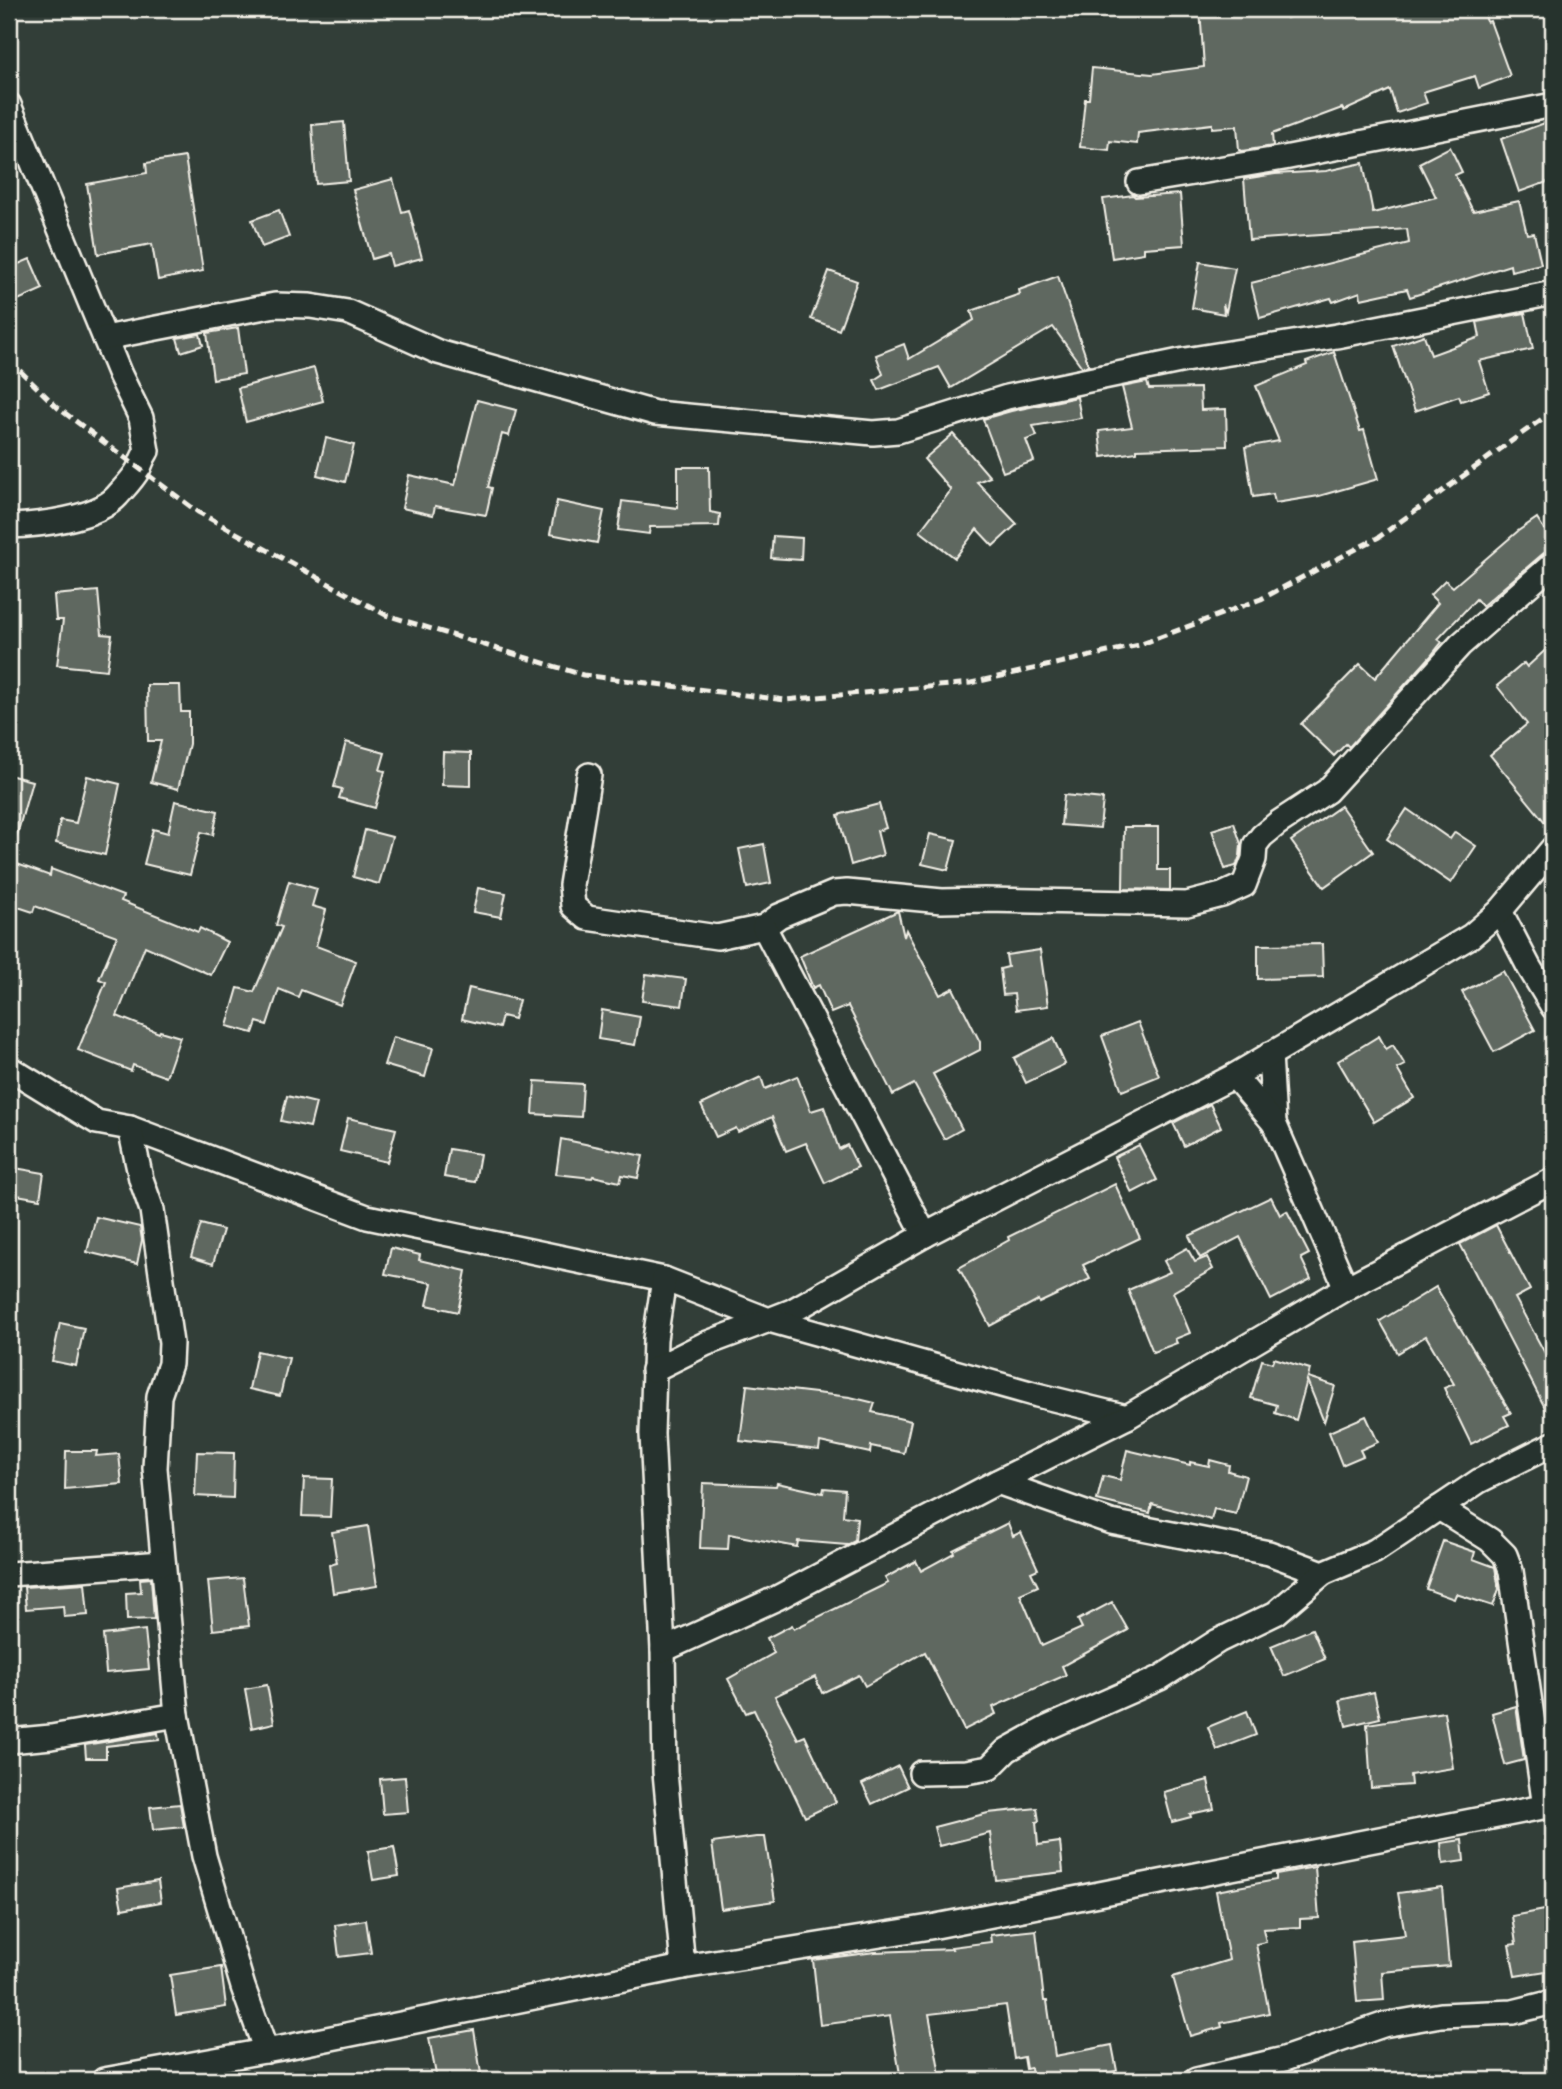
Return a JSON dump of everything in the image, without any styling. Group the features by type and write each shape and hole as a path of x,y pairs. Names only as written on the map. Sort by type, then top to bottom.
{"street":[{"path":"9,105 141,418 147,451 139,461 139,468 115,498 95,511 64,519 9,526"},
{"path":"1139,182 1284,158 1553,105"},
{"path":"105,338 275,305 310,306 348,312 438,352 655,413 873,433 898,430 1007,397 1172,362 1337,336 1553,293"},
{"path":"590,775 571,885 573,906 587,918 717,937 764,927 779,916 834,893 847,892 942,901 1187,904 1222,895 1244,885 1254,859 1255,845 1262,836 1327,791 1460,645 1553,564"},
{"path":"653,1370 705,1344 792,1311 925,1235 1234,1076 1471,936 1500,911 1553,848"},
{"path":"1500,911 1553,1007"},
{"path":"764,927 925,1235"},
{"path":"1270,1054 1274,1123"},
{"path":"9,1068 97,1122 130,1128 367,1217 664,1279 769,1320 1037,1395 1126,1417"},
{"path":"1234,1076 1274,1123 1346,1288"},
{"path":"130,1128 141,1179 152,1210 171,1343 170,1364 159,1396 155,1468 177,1715 204,1856 243,1987 266,2051"},
{"path":"663,1650 778,1598 1126,1417 1346,1288 1553,1180"},
{"path":"664,1279 653,1370 652,1434 663,1650 665,1772 683,1967"},
{"path":"921,1773 965,1772 989,1768 1007,1750 1047,1728 1160,1678 1218,1641 1276,1613 1322,1573 1375,1550 1479,1481 1553,1444"},
{"path":"997,1482 1111,1522 1269,1553 1322,1573"},
{"path":"104,2080 266,2051 683,1967 936,1926 1549,1806 1511,1571 1505,1555 1490,1540 1439,1508"},
{"path":"9,1574 163,1563"},
{"path":"9,1741 51,1737 177,1715"},
{"path":"1196,2080 1284,2059 1383,2025 1441,2015 1513,2012 1553,2002"}],"building":[{"path":"1200,9 1285,9 1287,18 1311,9 1483,9 1510,76 1479,88 1475,76 1423,92 1427,103 1397,113 1390,90 1344,111 1342,108 1272,134 1273,146 1239,150 1237,126 1212,128 1212,124 1138,133 1137,144 1110,141 1109,150 1080,147 1085,99 1089,99 1092,68 1152,74 1204,67"},
{"path":"1553,120 1553,180 1519,192 1501,139"},
{"path":"344,122 349,181 316,184 312,125"},
{"path":"1450,147 1462,172 1455,175 1473,211 1519,201 1527,234 1534,233 1541,264 1511,271 1510,265 1410,297 1407,289 1361,299 1360,292 1333,302 1331,298 1260,318 1251,283 1409,243 1407,229 1249,240 1244,179 1326,171 1363,163 1373,213 1436,197 1419,163"},
{"path":"185,157 203,271 158,280 152,244 98,254 87,184 147,173 146,163"},
{"path":"393,179 402,212 409,210 422,258 392,266 389,254 372,259 353,190"},
{"path":"1180,194 1184,245 1144,248 1144,253 1112,258 1103,199"},
{"path":"279,210 289,237 262,247 252,220"},
{"path":"30,259 43,289 9,304 9,268"},
{"path":"1200,262 1235,268 1226,312 1223,304 1224,314 1192,308"},
{"path":"829,271 857,281 839,330 811,319"},
{"path":"1058,276 1089,366 1082,367 1053,327 951,388 939,367 879,390 874,380 883,374 876,355 904,344 909,359 974,320 971,311 1020,294 1019,290"},
{"path":"1525,313 1533,349 1479,361 1489,392 1461,401 1459,396 1415,411 1393,346 1424,335 1431,355 1480,337 1477,322"},
{"path":"238,328 244,374 213,379 207,333"},
{"path":"200,334 203,345 181,352 177,338"},
{"path":"1334,352 1360,431 1364,430 1378,479 1319,496 1275,503 1273,494 1253,497 1245,447 1279,441 1256,386"},
{"path":"314,368 323,401 246,422 238,388"},
{"path":"1147,382 1149,389 1200,388 1201,410 1226,409 1227,446 1137,449 1137,452 1102,457 1099,431 1132,427 1122,387"},
{"path":"1077,397 1081,418 1033,426 1037,436 1026,440 1034,461 1003,472 983,419"},
{"path":"477,400 516,410 509,436 502,434 488,487 492,488 486,515 435,506 433,515 402,508 409,475 455,485"},
{"path":"953,434 990,477 977,482 1017,524 993,546 977,529 955,558 920,531 951,490 924,459"},
{"path":"326,438 354,445 345,482 317,475"},
{"path":"678,467 709,467 710,512 720,514 719,526 650,527 649,534 618,530 622,501 678,508"},
{"path":"557,501 604,511 597,543 550,534"},
{"path":"1537,518 1553,543 1553,550 1544,553 1482,606 1476,599 1438,639 1442,642 1430,657 1349,747 1346,744 1334,756 1301,724 1360,664 1375,678 1438,603 1430,595 1445,580 1453,587"},
{"path":"773,536 802,538 801,560 771,558"},
{"path":"98,591 102,634 112,635 107,670 57,665 63,620 56,620 54,595"},
{"path":"1553,643 1553,832 1490,755 1527,724 1497,686 1524,663 1527,667"},
{"path":"147,685 180,685 181,712 189,712 189,744 178,789 151,782 161,741 148,741"},
{"path":"346,742 385,753 380,770 385,771 375,808 339,798 342,789 334,787"},
{"path":"443,752 471,753 471,786 442,785"},
{"path":"9,775 32,781 15,842 9,841"},
{"path":"87,776 120,784 105,855 56,843 60,820 76,823"},
{"path":"1064,795 1103,799 1100,828 1061,825"},
{"path":"175,801 218,811 213,835 201,832 190,875 144,864 153,829 168,833"},
{"path":"879,804 886,828 877,831 883,855 851,865 838,815"},
{"path":"1341,806 1373,852 1324,887 1291,841"},
{"path":"1407,809 1450,839 1455,832 1476,846 1451,883 1387,839"},
{"path":"1234,823 1241,844 1240,856 1236,866 1225,869 1212,830"},
{"path":"1124,827 1158,827 1158,870 1170,870 1170,890 1123,889"},
{"path":"365,830 392,837 379,884 353,877"},
{"path":"930,834 956,840 948,870 922,864"},
{"path":"764,844 771,883 747,888 739,849"},
{"path":"17,864 50,876 51,869 123,896 121,901 198,932 200,928 227,942 211,975 145,946 117,1016 159,1033 160,1031 180,1037 166,1077 133,1065 131,1071 78,1050 106,982 99,979 117,936 35,906 33,912 9,904 9,888"},
{"path":"289,881 317,889 312,906 326,910 316,946 356,961 340,1005 301,990 298,997 279,989 267,1025 257,1022 253,1033 227,1026 238,988 254,992 282,927 276,925"},
{"path":"478,888 506,893 501,917 473,912"},
{"path":"898,911 904,937 906,930 940,995 953,988 980,1042 980,1050 933,1074 962,1129 944,1139 914,1084 893,1095 848,1006 831,1013 819,985 813,988 800,956"},
{"path":"1322,944 1323,977 1258,979 1258,945"},
{"path":"1040,950 1048,1006 1016,1010 1014,994 1003,995 1000,969 1008,967 1006,955"},
{"path":"1503,971 1535,1030 1494,1052 1462,992"},
{"path":"646,974 686,979 682,1006 642,1001"},
{"path":"469,988 519,1000 514,1019 502,1016 499,1028 462,1019"},
{"path":"602,1010 640,1017 635,1045 598,1039"},
{"path":"1138,1022 1159,1076 1122,1091 1102,1036"},
{"path":"1379,1036 1386,1049 1393,1045 1405,1065 1397,1069 1414,1098 1374,1122 1338,1061"},
{"path":"393,1037 433,1048 425,1077 384,1065"},
{"path":"1053,1038 1065,1064 1026,1083 1014,1058"},
{"path":"797,1076 811,1111 824,1107 839,1149 847,1145 858,1167 825,1183 806,1143 786,1151 772,1117 738,1132 736,1128 716,1137 701,1105 761,1077 765,1089"},
{"path":"535,1081 583,1084 581,1117 533,1114"},
{"path":"287,1096 316,1103 310,1127 281,1121"},
{"path":"1210,1104 1221,1127 1184,1146 1173,1123"},
{"path":"348,1118 396,1129 387,1162 340,1151"},
{"path":"561,1139 643,1156 638,1178 622,1175 620,1182 593,1176 556,1174"},
{"path":"1139,1145 1157,1180 1132,1193 1114,1157"},
{"path":"449,1149 480,1154 475,1182 444,1177"},
{"path":"15,1168 44,1173 40,1199 11,1194"},
{"path":"1115,1184 1140,1238 1083,1265 1090,1279 1039,1303 1038,1300 990,1326 959,1268 1009,1240 1008,1237"},
{"path":"1271,1197 1280,1215 1287,1211 1309,1254 1301,1258 1311,1279 1271,1300 1240,1237 1200,1258 1189,1236"},
{"path":"96,1217 140,1227 142,1240 137,1264 87,1252"},
{"path":"201,1224 223,1230 213,1264 191,1257"},
{"path":"1496,1225 1530,1290 1515,1298 1553,1368 1553,1423 1460,1244"},
{"path":"391,1248 420,1255 419,1260 466,1271 458,1312 427,1305 432,1283 385,1274"},
{"path":"1187,1248 1195,1262 1207,1257 1213,1269 1173,1292 1190,1333 1175,1339 1177,1343 1153,1352 1128,1290 1170,1272 1164,1261"},
{"path":"1436,1287 1511,1413 1504,1416 1509,1425 1471,1444 1444,1388 1454,1384 1426,1336 1398,1353 1380,1321"},
{"path":"60,1323 84,1328 76,1366 52,1361"},
{"path":"257,1351 289,1358 280,1396 249,1389"},
{"path":"1274,1358 1310,1369 1308,1377 1335,1386 1324,1422 1307,1380 1296,1420 1275,1413 1277,1405 1251,1398 1262,1360 1272,1363"},
{"path":"747,1385 850,1397 875,1403 872,1412 911,1421 904,1453 871,1446 870,1453 820,1442 819,1450 740,1441"},
{"path":"1366,1416 1378,1442 1360,1450 1363,1456 1342,1465 1329,1432"},
{"path":"1127,1450 1190,1465 1190,1462 1209,1466 1210,1460 1229,1465 1228,1471 1246,1476 1236,1514 1214,1509 1211,1520 1152,1504 1150,1513 1097,1500 1103,1476 1120,1480"},
{"path":"66,1451 97,1451 96,1456 119,1454 122,1484 65,1489"},
{"path":"197,1452 234,1453 233,1498 195,1496"},
{"path":"304,1478 332,1479 330,1517 302,1516"},
{"path":"703,1483 776,1486 777,1483 823,1493 824,1488 845,1490 843,1516 857,1518 855,1541 847,1545 798,1541 797,1547 729,1534 728,1549 700,1548"},
{"path":"1008,1523 1013,1536 1021,1532 1038,1569 1031,1572 1038,1586 1020,1594 1042,1646 1082,1628 1078,1620 1112,1602 1128,1630 1062,1666 1066,1675 993,1707 996,1714 964,1730 925,1652 865,1686 859,1675 822,1693 815,1677 775,1696 798,1739 805,1736 836,1802 805,1817 754,1710 746,1713 728,1679 774,1653 767,1638 792,1625 794,1629 888,1583 885,1578 916,1561 921,1571 954,1553 953,1550"},
{"path":"368,1526 377,1586 333,1593 329,1565 337,1563 332,1532"},
{"path":"1443,1541 1475,1552 1473,1559 1495,1567 1499,1589 1493,1606 1456,1594 1454,1599 1426,1589"},
{"path":"151,1578 154,1619 127,1620 126,1593 141,1592 140,1579"},
{"path":"243,1578 249,1626 213,1630 208,1581"},
{"path":"85,1583 88,1615 64,1617 63,1606 26,1609 24,1587"},
{"path":"1312,1629 1325,1659 1284,1676 1271,1646"},
{"path":"145,1630 149,1669 106,1673 103,1635"},
{"path":"267,1685 274,1723 252,1728 245,1689"},
{"path":"1374,1692 1380,1718 1346,1726 1340,1700"},
{"path":"1516,1706 1524,1760 1505,1765 1492,1713"},
{"path":"1247,1711 1256,1735 1217,1750 1208,1727"},
{"path":"1444,1712 1453,1768 1410,1775 1411,1785 1371,1788 1367,1724"},
{"path":"158,1733 159,1740 106,1746 106,1758 86,1758 85,1745"},
{"path":"898,1766 908,1787 872,1804 862,1784"},
{"path":"405,1777 408,1812 383,1814 380,1779"},
{"path":"1208,1780 1214,1809 1190,1814 1191,1817 1172,1822 1164,1792"},
{"path":"180,1804 184,1827 153,1830 150,1807"},
{"path":"1037,1808 1038,1845 1060,1842 1063,1872 996,1880 990,1833 939,1846 934,1827 988,1813"},
{"path":"765,1837 775,1901 721,1909 712,1843"},
{"path":"1462,1840 1464,1861 1443,1864 1441,1843"},
{"path":"394,1847 399,1876 373,1880 368,1851"},
{"path":"1315,1867 1319,1918 1300,1919 1300,1927 1263,1929 1266,1942 1256,1944 1269,2013 1221,2023 1222,2027 1190,2036 1173,1977 1229,1960 1216,1891 1276,1880 1276,1874"},
{"path":"158,1881 161,1902 122,1909 118,1888"},
{"path":"1442,1887 1449,1966 1382,1972 1384,2000 1357,2002 1352,1941 1405,1935 1398,1893"},
{"path":"1549,1909 1553,1937 1553,1970 1515,1976 1509,1945 1516,1944 1512,1916"},
{"path":"366,1920 371,1953 339,1957 335,1925"},
{"path":"1036,1930 1044,2001 1047,2001 1055,2056 1112,2045 1117,2071 1069,2080 1032,2080 1031,2068 1026,2069 1024,2057 1014,2059 1006,2005 929,2014 941,2080 901,2080 890,2016 820,2025 813,1960 875,1952 952,1949 951,1947 991,1942 990,1935"},
{"path":"221,1967 226,2007 176,2015 170,1975"},
{"path":"474,2030 482,2080 437,2080 429,2038"}],"railway":[{"path":"9,360 58,408 198,512 386,615 583,675 785,700 971,683 1139,645 1261,599 1379,537 1553,411"}]}
